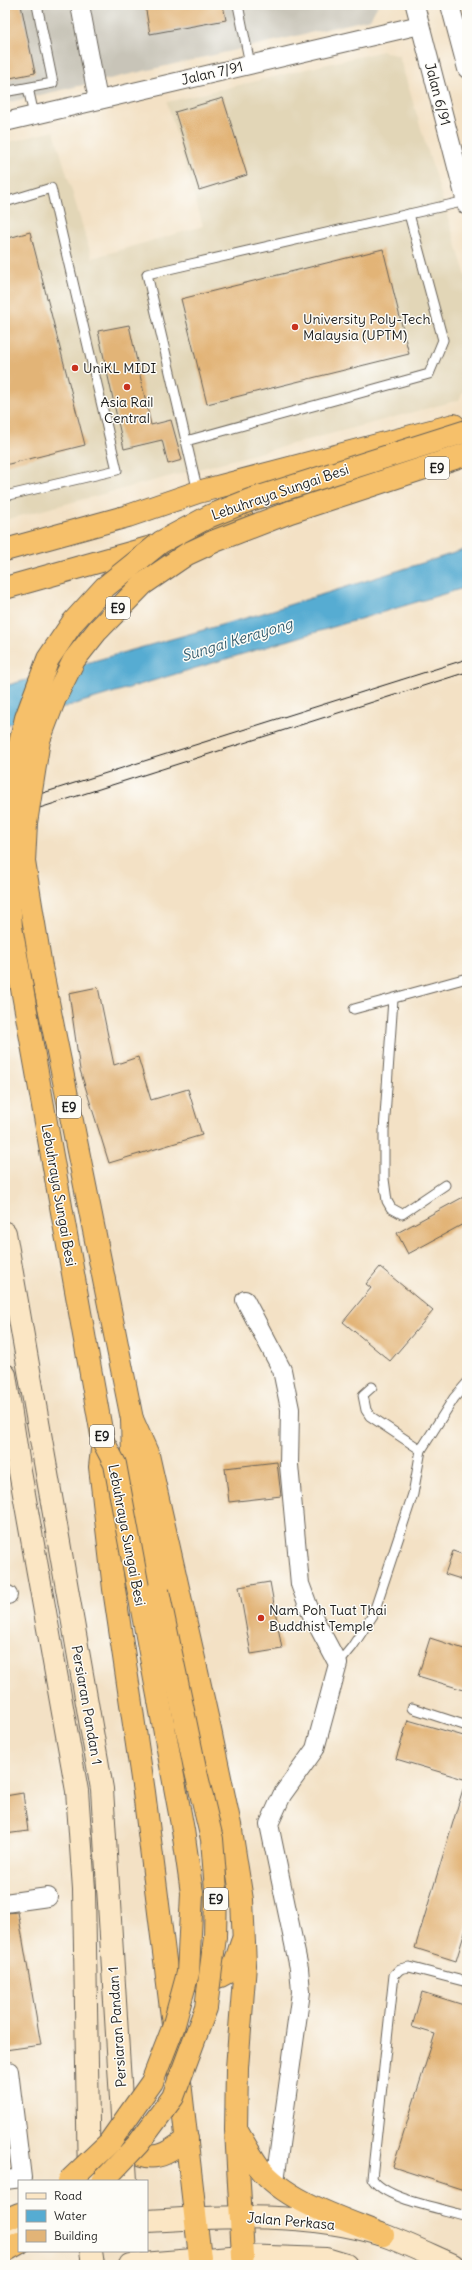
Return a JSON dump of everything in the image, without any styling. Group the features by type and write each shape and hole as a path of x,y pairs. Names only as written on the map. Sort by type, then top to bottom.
{"highway":[{"path":"5,550 128,516 198,492 467,422"},
{"name":"Lebuhraya Sungai Besi","path":"70,2180 109,2143 152,2082 173,2028 188,1973 192,1893 183,1830 115,1464 103,1441 11,927 7,869 7,821 14,769 26,718 48,659 73,622 105,587 161,542 210,516 250,500 467,431"},
{"name":"Lebuhraya Sungai Besi","path":"104,2180 138,2144 174,2097 206,2008 215,1937 216,1890 212,1839 164,1627 133,1458 132,1419 41,967 29,896 24,862 26,823 39,740 55,698 74,660 118,608 143,584 165,568 187,554 239,530 467,454"},
{"name":"E9","path":"5,588 467,460"},
{"path":"132,1419 148,1454 231,1830 242,1900 245,1934 245,1965 238,2068 236,2130 243,2256"},
{"path":"103,1441 100,1467 114,1589 144,1792 187,2139 200,2258"},
{"path":"164,1953 176,1969 199,1980 221,1976 233,1967 245,1934"},
{"path":"236,2130 260,2168 304,2202 383,2236"},
{"path":"124,2143 144,2156 159,2156 171,2151 187,2139"},
{"path":"5,2220 18,2214"},
{"path":"5,2251 18,2244"}],"street":[{"path":"80,5 98,100"},
{"name":"Jalan 6/91","path":"415,5 460,150 466,204"},
{"path":"450,5 460,22 467,69"},
{"name":"Jalan 7/91","path":"5,122 420,25"},
{"name":"Persiaran Pandan 1","path":"6,1238 102,1789 126,2180"},
{"path":"245,1300 282,1370 290,1410 290,1465 300,1584 310,1611 338,1664 315,1749 282,1795 269,1824 299,1968 301,1992 275,2181"},
{"name":"Persiaran Pandan 1","path":"5,1374 12,1460 77,1791 84,1890 90,2180"},
{"path":"5,1903 48,1898"},
{"path":"5,2072 9,2071 22,2178 5,2180"},
{"path":"77,2180 90,2147"},
{"name":"Jalan Perkasa","path":"148,2221 195,2217 240,2217 328,2223 383,2236 453,2265"},
{"path":"5,2238 18,2231"},
{"path":"5,2242 18,2239"},
{"path":"92,2252 93,2265"},
{"path":"137,2262 243,2256 326,2259 346,2265"}],"lane":[{"path":"9,92 53,83 37,5"},
{"path":"238,5 250,64"},
{"path":"28,88 34,115"},
{"path":"5,202 51,188 118,470 5,496"},
{"path":"198,492 147,274 409,214 466,204"},
{"path":"186,440 429,374 443,340 409,214"},
{"path":"354,1009 467,978"},
{"path":"393,999 384,1131 384,1179 388,1201 391,1208 402,1214 445,1185"},
{"path":"338,1664 352,1647 373,1615 413,1494 421,1450 454,1398 467,1383"},
{"path":"372,1387 363,1395 366,1410 370,1416 421,1450"},
{"path":"412,1708 467,1726"},
{"path":"467,1982 409,1967 400,1969 394,1975 372,2178 375,2184 391,2193 467,2216"}],"shaded area":[{"path":"5,5 378,5 370,19 5,103"},
{"path":"383,51 399,56 467,280 467,384 459,400 5,520 5,143 54,131 92,258 203,226 167,102"}],"water":[{"name":"Sungai Kerayong","path":"467,549 467,587 5,725 5,686 260,614"}],"building":[{"path":"5,5 21,5 35,73 5,79"},
{"path":"145,5 223,5 226,20 150,34"},
{"path":"223,98 247,175 199,190 175,112"},
{"path":"30,232 85,445 5,465 5,239"},
{"name":"University Poly-Tech Malaysia (UPTM)","path":"383,249 409,354 207,404 181,299"},
{"name":"Asia Rail Central","path":"129,325 151,425 171,420 182,460 168,464 162,440 124,449 98,331"},
{"path":"98,987 114,1065 138,1057 151,1100 188,1089 202,1135 109,1163 80,1070 69,993"},
{"path":"467,1195 467,1222 408,1254 397,1233"},
{"path":"380,1267 433,1311 390,1361 343,1322 371,1288 366,1284"},
{"path":"277,1462 281,1496 229,1502 225,1468"},
{"path":"453,1551 467,1556 467,1581 445,1574"},
{"name":"Nam Poh Tuat Thai Buddhist Temple","path":"270,1582 282,1649 251,1654 239,1587"},
{"path":"430,1638 467,1650 467,1691 418,1676"},
{"path":"408,1720 467,1737 467,1780 396,1759"},
{"path":"463,1789 467,1790 467,1925 456,1961 415,1948"},
{"path":"23,1793 28,1831 5,1834 5,1796"},
{"path":"18,1912 41,2045 5,2050 5,1913"},
{"path":"422,1992 467,2006 467,2191 393,2167 435,2034 412,2027"}],"tram line":[{"path":"5,805 467,659"},
{"path":"5,819 467,672"}],"place":[{"name":"University Poly-Tech Malaysia (UPTM)","path":"295,327"},
{"name":"UniKL MIDI","path":"75,368"},
{"name":"Asia Rail Central","path":"127,387"},
{"name":"Nam Poh Tuat Thai Buddhist Temple","path":"261,1618"}]}
